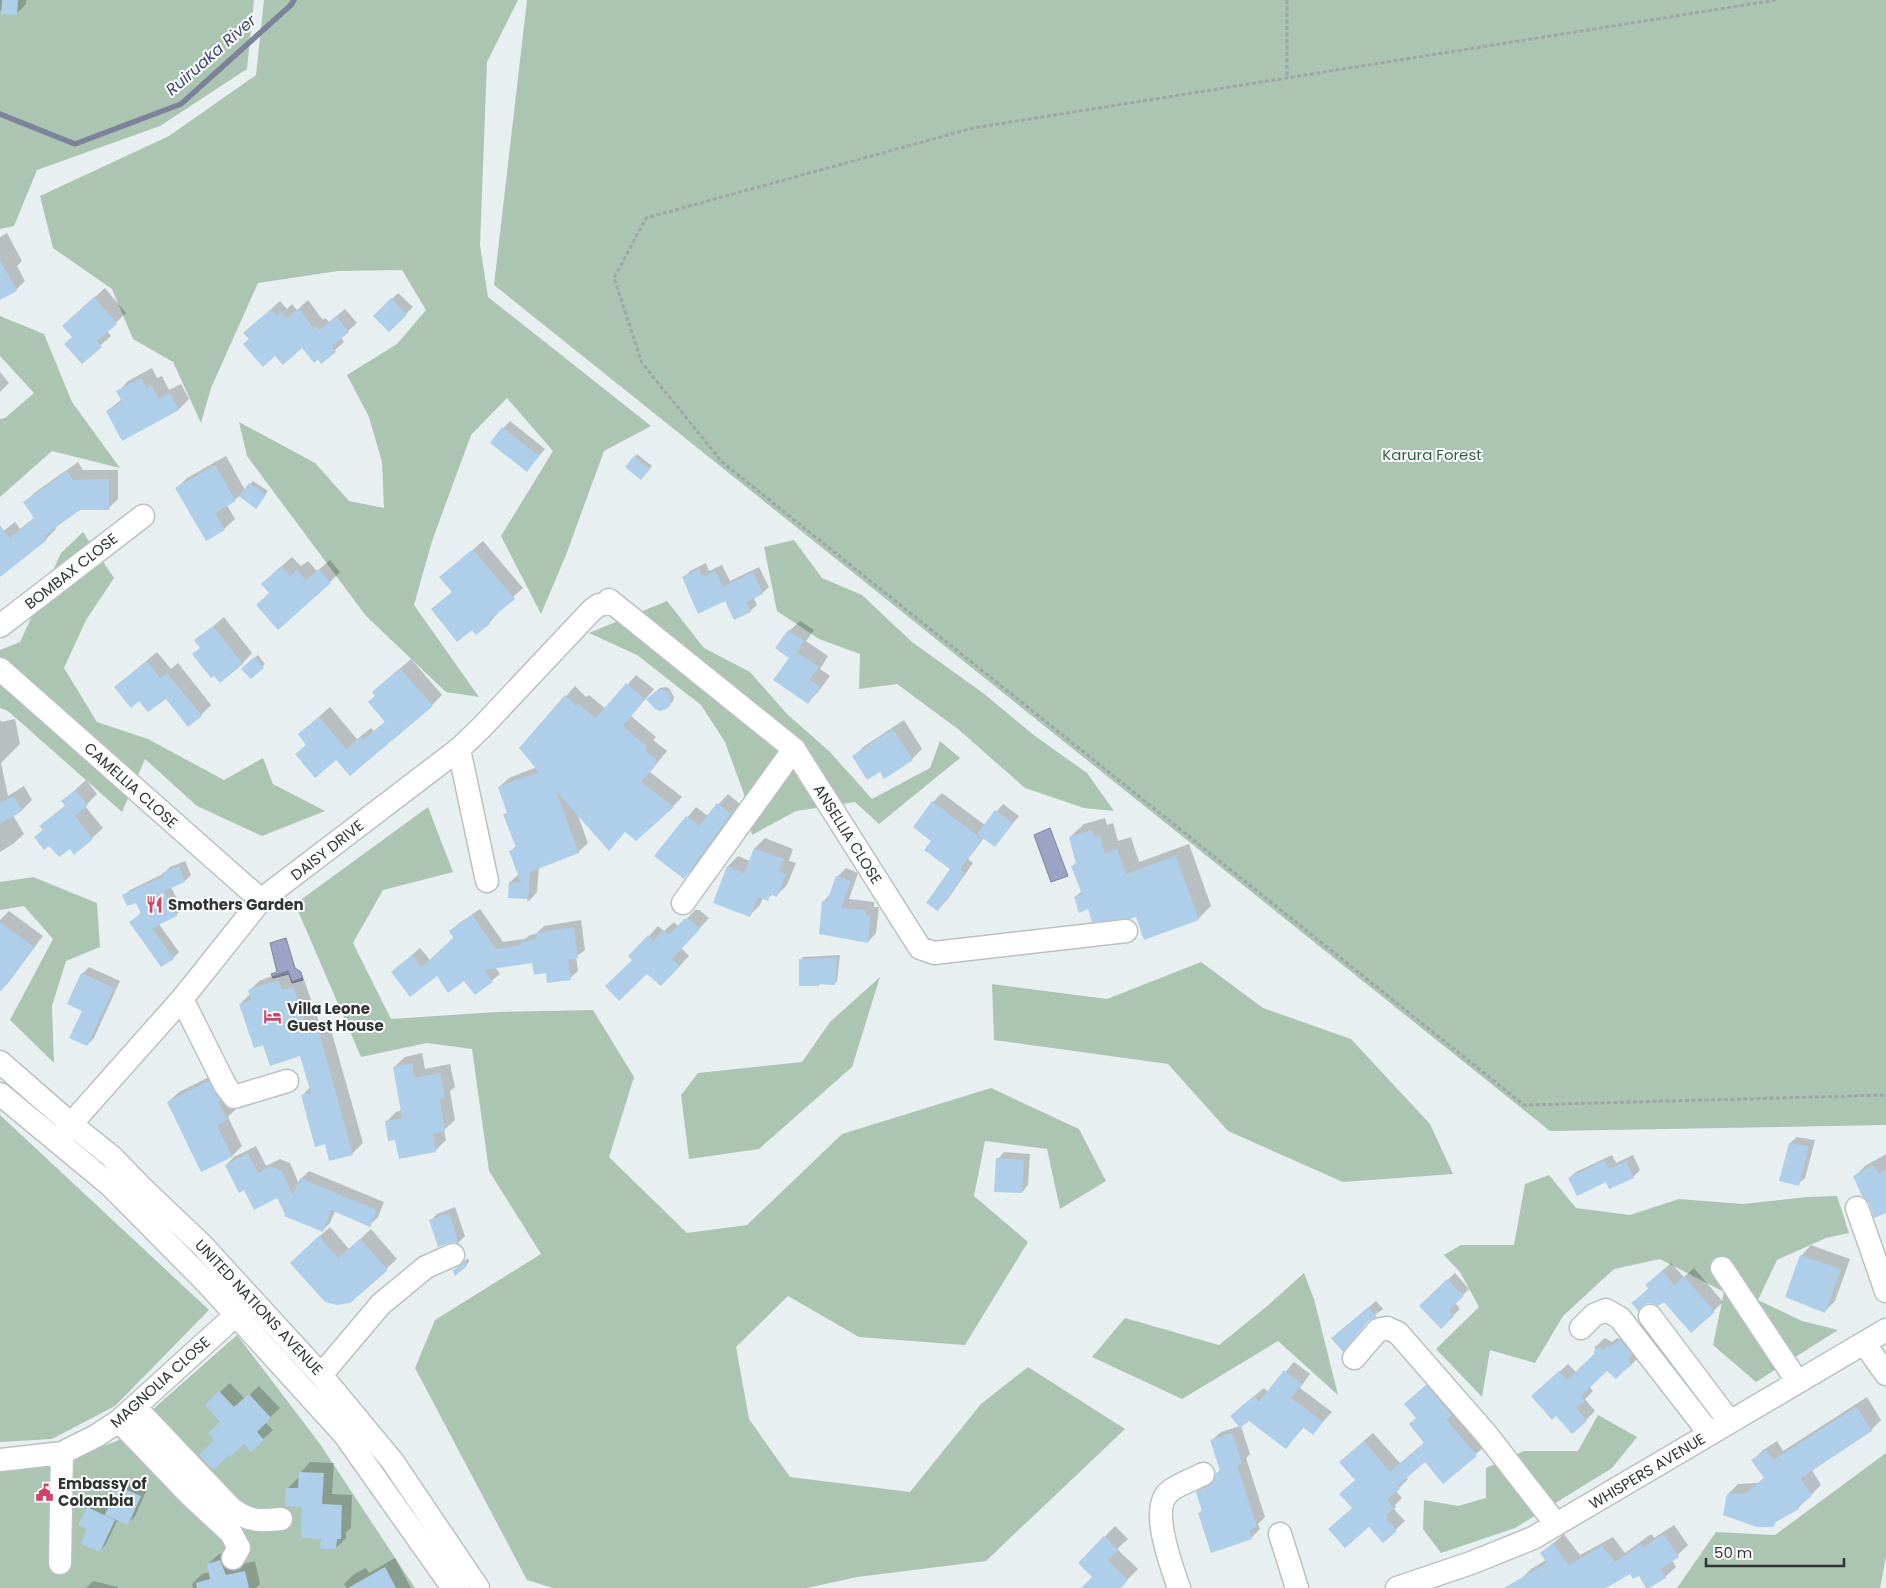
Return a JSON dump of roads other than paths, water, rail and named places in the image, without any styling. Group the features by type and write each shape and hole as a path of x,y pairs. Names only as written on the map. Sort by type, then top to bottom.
{"street":[{"name":"BOMBAX CLOSE","path":"0,626 143,516"},
{"name":"ANSELLIA CLOSE","path":"609,603 609,600 794,749 920,948 934,953 1126,932"},
{"name":"DAISY DRIVE","path":"72,1134 261,900 458,749 481,728 592,610 599,605 609,603"},
{"name":"CAMELLIA CLOSE","path":"0,669 261,900"},
{"path":"458,749 487,881"},
{"path":"683,902 794,749"},
{"path":"182,999 225,1085 234,1097 287,1081"},
{"name":"UNITED NATIONS AVENUE","path":"0,1062 72,1134 110,1185 194,1268 244,1307 321,1375 393,1462 478,1588"},
{"name":"UNITED NATIONS AVENUE","path":"0,1094 111,1156 201,1244 244,1307 344,1434 453,1588"},
{"path":"1857,1208 1886,1291"},
{"path":"321,1375 381,1304 426,1268 453,1255"},
{"path":"1722,1268 1797,1381"},
{"name":"MAGNOLIA CLOSE","path":"0,1460 62,1453 96,1436 127,1414 244,1307"},
{"path":"1581,1328 1594,1315 1606,1310 1620,1318 1710,1434"},
{"path":"1650,1316 1730,1422"},
{"path":"1354,1358 1378,1330 1387,1328 1398,1332 1487,1435 1556,1524"},
{"name":"WHISPERS AVENUE","path":"1398,1588 1471,1563 1533,1538 1886,1330"},
{"path":"1864,1343 1886,1374"},
{"path":"127,1414 242,1517 259,1521 281,1519"},
{"path":"127,1414 190,1496 231,1533 239,1548 232,1558"},
{"path":"60,1563 62,1453"},
{"path":"1179,1588 1166,1548 1161,1509 1168,1493 1203,1474"},
{"path":"1280,1534 1297,1588"}],"water":[{"path":"1050,828 1068,876 1051,882 1034,835"},
{"path":"286,938 295,968 301,972 303,980 292,983 289,974 273,978 271,974 277,972 270,943"}],"waterway":[{"name":"Ruiruaka River","path":"0,114 75,144 181,104 291,5 294,0"}],"place":[{"name":"Smothers Garden","path":"154,904"},
{"name":"Villa Leone Guest House","path":"273,1017"},
{"name":"Embassy of Colombia","path":"44,1492"}],"park label":[{"name":"Karura Forest","path":"1432,454"}]}
